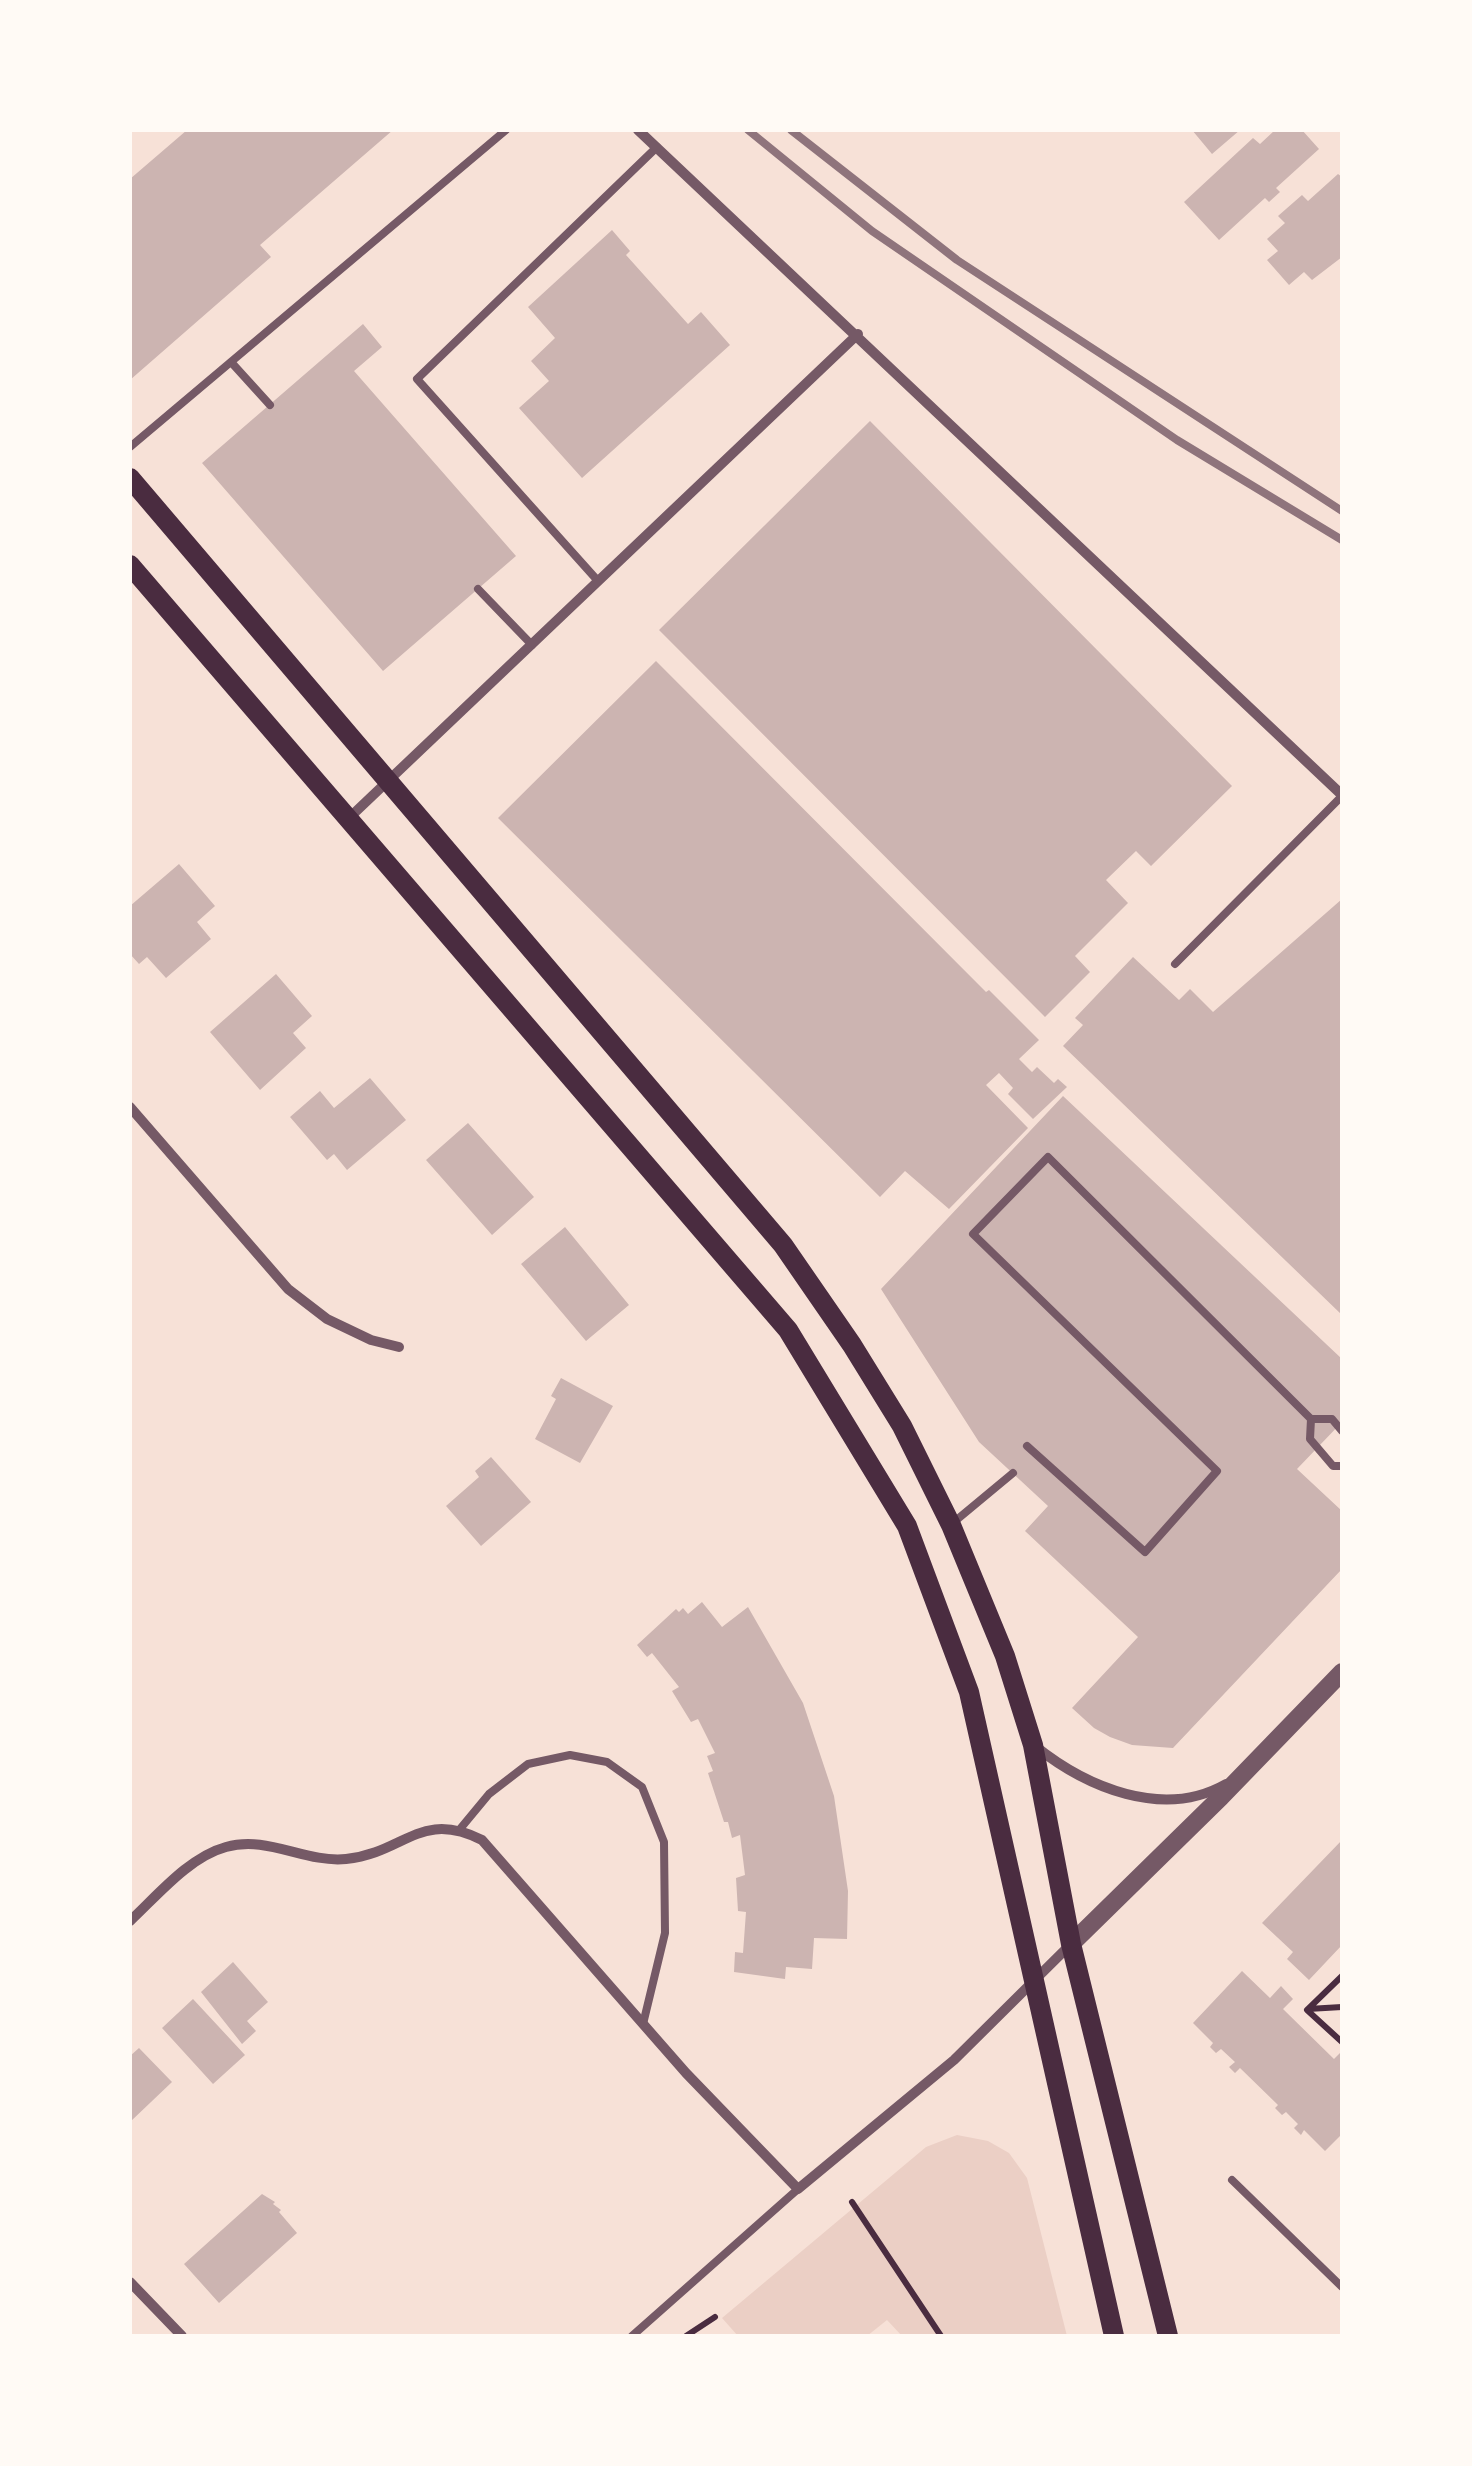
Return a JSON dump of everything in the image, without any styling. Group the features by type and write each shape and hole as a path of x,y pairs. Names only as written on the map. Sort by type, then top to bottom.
{"main road":[{"path":"130,478 783,1245 902,1426 951,1525 1005,1656 1034,1745 1071,1944 1168,2336"},
{"path":"130,565 788,1330 907,1526 969,1692 1114,2336"}],"street":[{"path":"638,130 1342,796"},
{"path":"349,818 858,334"},
{"path":"130,1107 288,1289 327,1318 371,1340 399,1348"},
{"path":"130,1921 204,1857 225,1847 254,1843 283,1848 307,1858 345,1859 382,1852 432,1828 460,1829 482,1840 643,2024 798,2188 954,2060 1342,1672"},
{"path":"1034,1745 1087,1782 1114,1792 1144,1796 1196,1798 1244,1773"},
{"path":"130,2282 182,2336"}],"lane":[{"path":"130,447 506,130"},
{"path":"598,581 417,379 657,147"},
{"path":"231,362 270,405"},
{"path":"478,589 532,646"},
{"path":"1174,964 1342,796"},
{"path":"1027,1446 1145,1552 1216,1471 974,1234 1048,1157 1312,1419 1332,1420 1342,1431"},
{"path":"1312,1419 1310,1439 1333,1466 1342,1466"},
{"path":"951,1525 1013,1473"},
{"path":"460,1829 489,1794 528,1764 570,1755 607,1762 642,1787 664,1842 665,1933 643,2024"},
{"path":"1232,2180 1342,2287"},
{"path":"632,2336 798,2188"}],"path":[{"path":"1307,2010 1342,1976"},
{"path":"1307,2010 1342,2006"},
{"path":"1307,2010 1342,2042"},
{"path":"852,2202 941,2336"},
{"path":"686,2336 715,2317"}],"shaded area":[{"path":"957,2135 988,2141 1009,2153 1027,2178 1067,2336 902,2336 887,2320 867,2336 738,2336 722,2318 926,2147"}],"building":[{"path":"187,130 393,130 260,245 271,257 130,380 130,179"},
{"path":"1192,130 1240,130 1212,154"},
{"path":"1275,130 1302,130 1319,149 1276,188 1280,192 1269,202 1265,198 1219,240 1184,202 1253,138 1260,144"},
{"path":"1338,174 1342,177 1342,257 1312,280 1304,272 1289,285 1267,260 1278,251 1267,239 1285,223 1278,216 1302,195 1308,201"},
{"path":"612,230 630,251 626,255 688,324 701,312 730,345 582,478 519,408 549,381 531,361 555,338 528,307"},
{"path":"363,324 382,347 354,371 516,556 383,671 202,463"},
{"path":"870,421 1232,786 1151,866 1136,851 1106,880 1128,903 1075,956 1090,972 1045,1017 659,630"},
{"path":"656,661 986,992 989,990 1039,1040 1019,1059 1032,1072 1037,1067 1054,1083 1058,1079 1067,1087 1033,1119 1008,1094 1013,1088 999,1073 986,1085 1028,1128 949,1209 905,1171 880,1197 498,818"},
{"path":"179,864 215,906 197,922 211,939 166,978 147,957 139,964 130,954 130,906"},
{"path":"1342,899 1342,1315 1063,1046 1083,1025 1075,1018 1133,957 1179,1000 1190,989 1213,1012"},
{"path":"276,974 312,1016 293,1033 306,1048 260,1090 210,1032"},
{"path":"370,1078 406,1120 347,1170 334,1154 327,1160 290,1117 320,1091 334,1108"},
{"path":"1063,1096 1342,1359 1342,1422 1297,1469 1342,1511 1342,1569 1173,1748 1132,1745 1110,1737 1072,1708 1138,1637 1025,1531 1048,1506 979,1442 881,1289"},
{"path":"468,1123 534,1197 492,1235 426,1160"},
{"path":"565,1227 629,1305 586,1341 521,1264"},
{"path":"561,1378 613,1406 580,1463 535,1439 556,1399 551,1396"},
{"path":"491,1457 531,1502 481,1546 446,1506 479,1477 475,1471"},
{"path":"702,1602 722,1627 748,1607 803,1703 834,1796 848,1891 847,1939 814,1938 812,1969 786,1967 785,1979 734,1972 735,1952 743,1953 746,1912 738,1911 736,1878 745,1875 740,1835 732,1838 728,1822 724,1822 708,1773 713,1771 707,1756 715,1753 698,1719 691,1722 672,1691 679,1687 652,1653 647,1657 637,1645 676,1609 679,1612 683,1608 688,1614"},
{"path":"1342,1840 1342,1945 1309,1980 1287,1959 1293,1952 1262,1923"},
{"path":"233,1962 268,2002 247,2021 256,2031 242,2044 201,1992"},
{"path":"1242,1971 1270,1998 1281,1986 1293,1999 1283,2009 1334,2059 1342,2051 1342,2134 1325,2151 1304,2130 1301,2135 1294,2128 1298,2124 1286,2112 1282,2115 1275,2108 1278,2105 1240,2068 1235,2073 1229,2067 1235,2062 1221,2049 1216,2053 1210,2047 1213,2043 1193,2023"},
{"path":"193,1999 245,2055 213,2084 162,2028"},
{"path":"139,2048 172,2082 130,2122 130,2056"},
{"path":"262,2194 275,2202 297,2233 219,2303 184,2264"}],"railway":[{"path":"748,130 872,231 1177,440 1342,540"},
{"path":"791,130 957,260 1342,511"}]}
